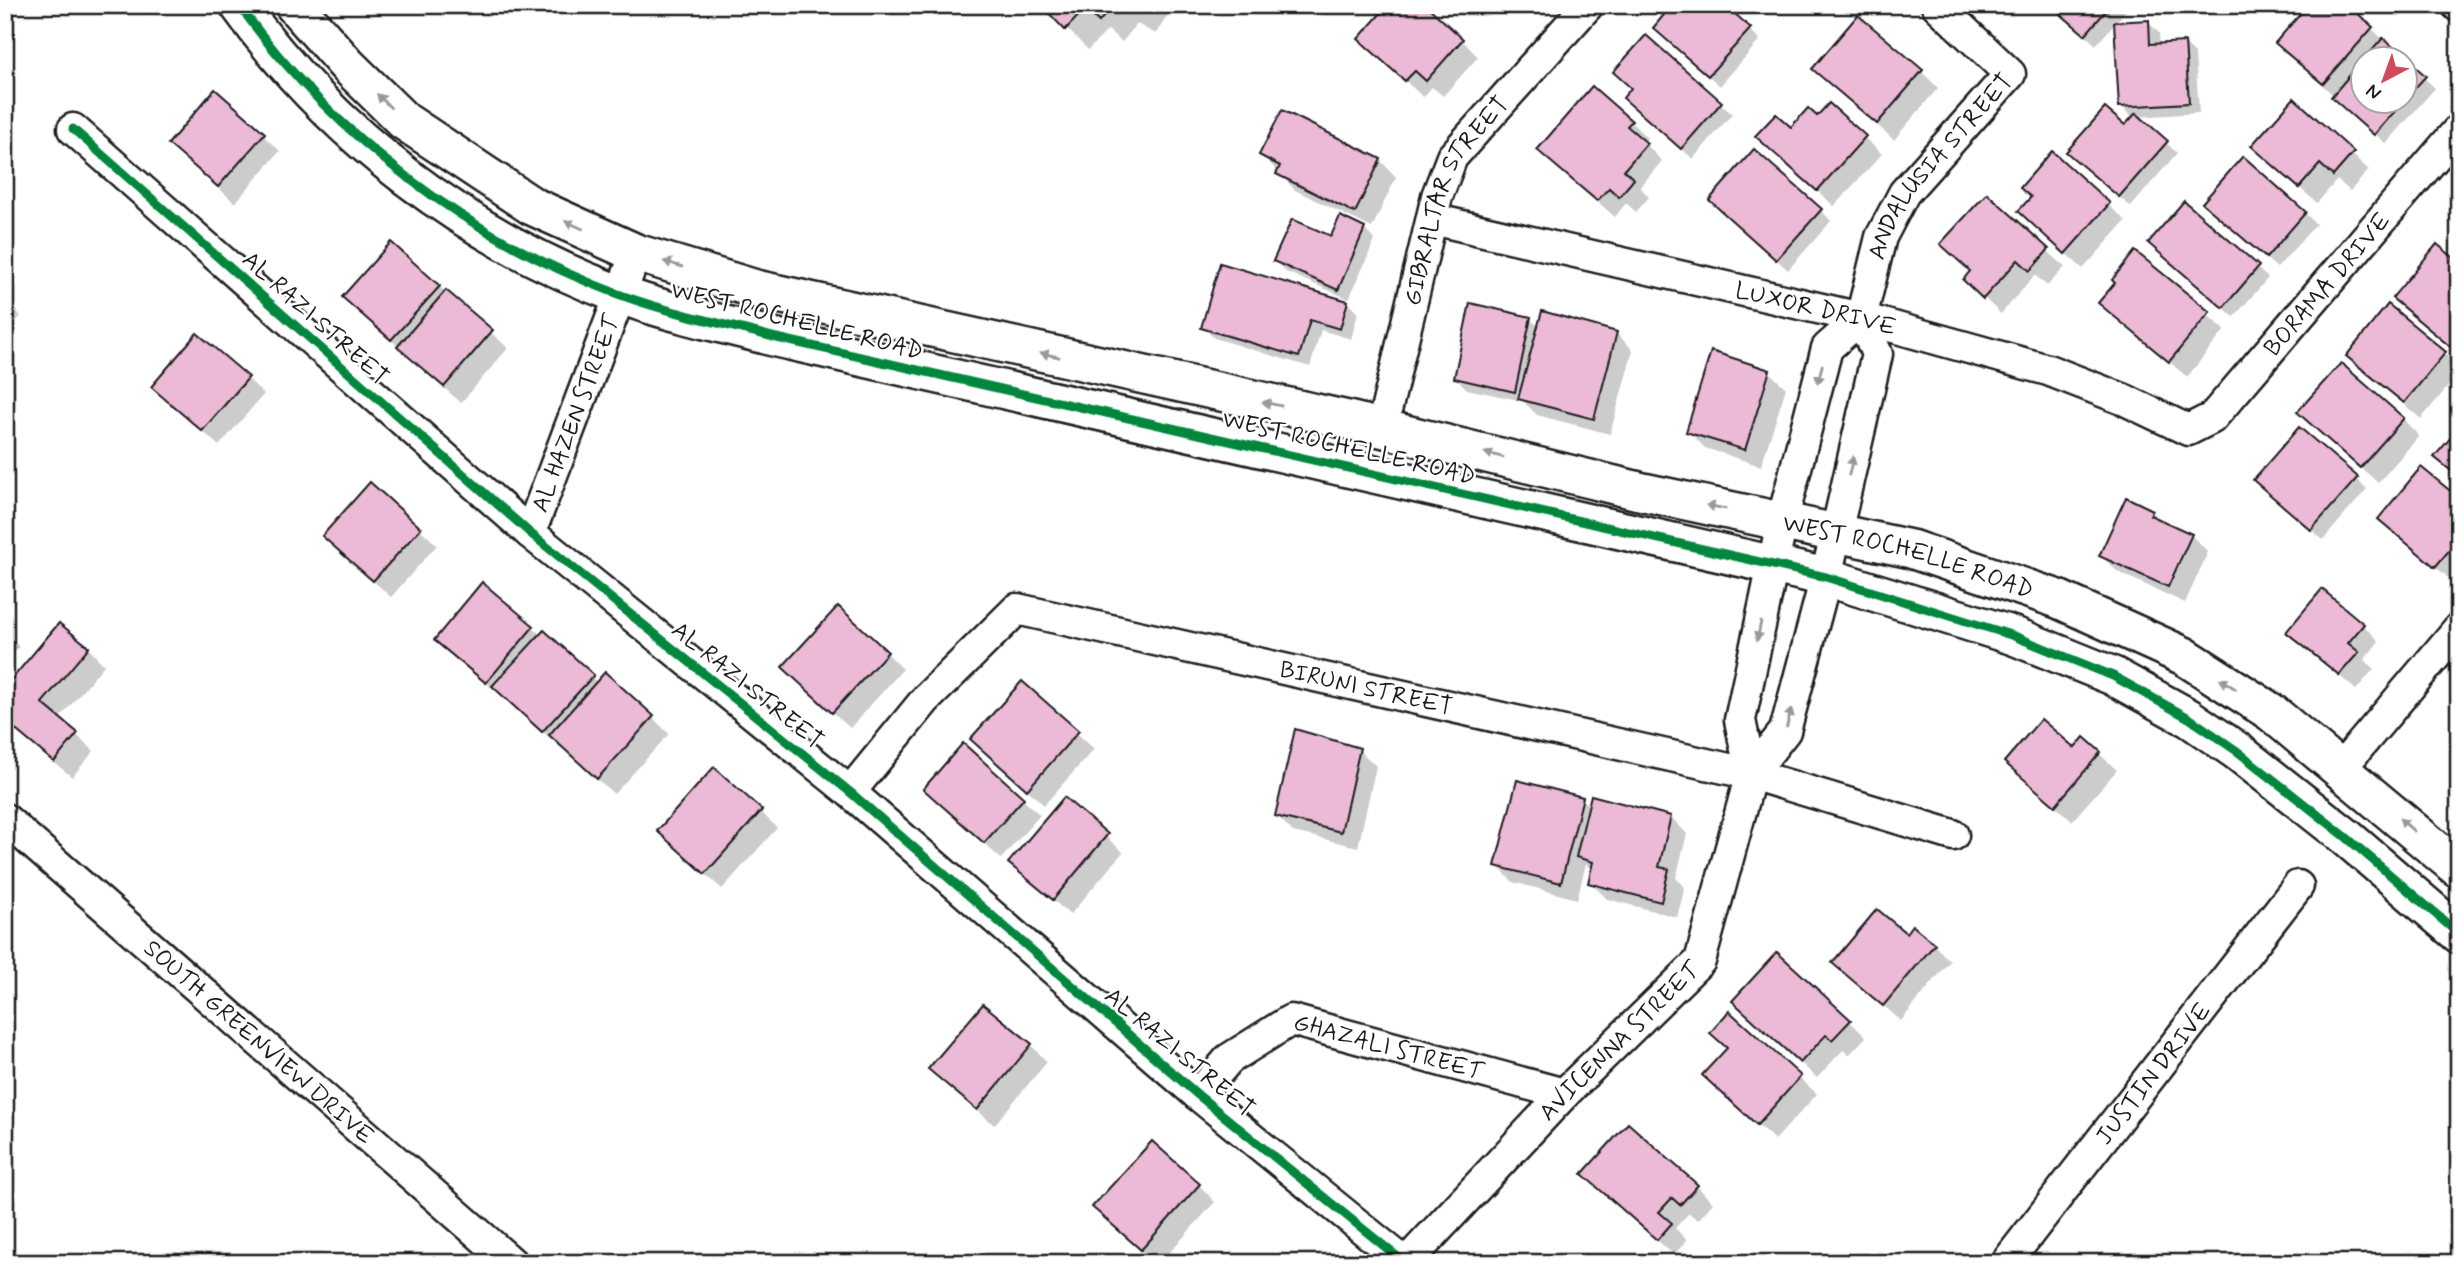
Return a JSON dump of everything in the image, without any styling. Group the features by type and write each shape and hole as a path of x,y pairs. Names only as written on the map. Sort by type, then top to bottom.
{"street":[{"name":"WEST ROCHELLE ROAD","path":"239,5 304,87 396,169 457,212 536,259 620,295 777,338 1773,564 1826,577 2014,636 2113,676 2189,718 2237,751 2346,837 2459,934"},
{"name":"WEST ROCHELLE ROAD","path":"295,5 347,65 404,121 532,206 636,253 756,289 1911,549 2058,599 2184,656 2271,712 2459,869"},
{"name":"GIBRALTAR STREET","path":"1382,428 1432,219 1452,157 1588,5"},
{"name":"ANDALUSIA STREET","path":"1861,318 1881,237 1903,193 2010,74 1937,5"},
{"name":"AL RAZI STREET","path":"73,129 530,533 850,792 1198,1095 1406,1263"},
{"name":"BORAMA DRIVE","path":"2188,429 2212,418 2459,129"},
{"name":"LUXOR DRIVE","path":"1432,219 1861,318 2048,370 2125,400 2188,429"},
{"name":"AL HAZEN STREET","path":"530,533 636,253"},
{"path":"1773,564 1826,348 1861,318 1877,354 1826,577"},
{"name":"AVICENNA STREET","path":"1751,774 1740,720 1773,564"},
{"name":"AVICENNA STREET","path":"1406,1263 1564,1094 1700,961 1751,774 1785,731 1826,577"},
{"name":"BIRUNI STREET","path":"850,792 926,699 1017,609 1751,774 1953,835"},
{"path":"2341,768 2459,628"},
{"name":"SOUTH GREENVIEW DRIVE","path":"5,819 512,1263"},
{"name":"JUSTIN DRIVE","path":"2006,1263 2298,886"},
{"name":"GHAZALI STREET","path":"1198,1095 1229,1059 1291,1020 1564,1094"}],"building":[{"path":"1041,5 1113,5 1099,22 1085,9 1065,30"},
{"path":"1118,5 1138,5 1133,13"},
{"path":"1388,5 1426,5 1463,39 1426,81 1415,71 1405,81 1358,39"},
{"path":"1672,5 1725,5 1751,28 1708,76 1653,28"},
{"path":"2050,5 2111,5 2085,35"},
{"path":"2308,5 2348,5 2373,27 2356,46 2348,46 2348,56 2323,84 2275,43"},
{"path":"1858,15 1923,70 1877,124 1812,69"},
{"path":"2149,20 2150,44 2185,42 2189,103 2119,107 2114,22"},
{"path":"1646,35 1722,102 1681,149 1623,98 1631,88 1613,72"},
{"path":"2383,38 2392,46 2376,46"},
{"path":"2418,69 2426,76 2418,85"},
{"path":"2348,77 2348,112 2331,97"},
{"path":"1592,86 1632,121 1627,126 1647,143 1624,170 1634,179 1619,197 1609,188 1597,201 1537,150"},
{"path":"215,89 265,133 218,187 168,144"},
{"path":"2294,98 2354,152 2333,176 2320,164 2299,188 2251,146"},
{"path":"1829,103 1866,136 1817,191 1755,136 1776,114 1791,127 1808,108 1817,116"},
{"path":"2105,108 2125,125 2136,113 2168,141 2119,197 2066,152"},
{"path":"1282,110 1381,159 1355,213 1276,174 1280,166 1259,155"},
{"path":"2352,116 2391,116 2374,135"},
{"path":"1754,149 1822,209 1776,260 1709,200"},
{"path":"2052,151 2110,203 2065,254 2018,211 2031,197 2020,188"},
{"path":"2243,156 2306,212 2266,258 2202,203"},
{"path":"1987,193 2049,249 2030,271 2018,260 1983,299 1963,280 1970,271 1940,244"},
{"path":"2184,201 2259,266 2223,308 2148,243"},
{"path":"1340,216 1365,228 1338,290 1273,261 1292,219 1331,236"},
{"path":"391,242 440,286 391,340 342,297"},
{"path":"2437,244 2459,262 2459,354 2392,298"},
{"path":"2135,251 2210,312 2169,362 2098,303 2115,283 2112,280"},
{"path":"1220,263 1348,301 1340,329 1310,320 1299,357 1201,328"},
{"path":"446,290 493,330 444,387 397,347"},
{"path":"1470,303 1531,317 1515,392 1454,378"},
{"path":"2388,304 2446,352 2404,403 2346,356"},
{"path":"1542,311 1617,332 1594,419 1518,399"},
{"path":"197,333 249,377 202,431 151,387"},
{"path":"1711,351 1770,370 1745,450 1686,432"},
{"path":"2341,363 2404,418 2360,468 2297,412"},
{"path":"2299,427 2358,477 2311,530 2253,480"},
{"path":"2459,428 2459,487 2450,480 2455,474 2434,457"},
{"path":"2421,467 2459,498 2459,539 2435,567 2378,519"},
{"path":"370,482 421,528 373,581 322,536"},
{"path":"2126,497 2153,510 2150,515 2192,534 2168,587 2099,556"},
{"path":"482,582 534,626 486,683 434,640"},
{"path":"2322,589 2364,624 2348,643 2359,652 2339,675 2286,632"},
{"path":"838,606 888,652 832,713 782,667"},
{"path":"59,623 89,647 42,703 78,733 54,762 5,721 5,687"},
{"path":"544,630 594,675 542,732 492,686"},
{"path":"605,672 654,716 597,779 549,735"},
{"path":"1022,681 1079,731 1027,790 970,739"},
{"path":"2041,719 2075,748 2084,737 2101,752 2055,806 2004,762"},
{"path":"1295,729 1360,748 1341,832 1275,816"},
{"path":"963,743 1024,798 984,843 923,789"},
{"path":"714,767 762,810 705,874 657,831"},
{"path":"1517,780 1583,797 1561,883 1495,866"},
{"path":"1591,795 1671,816 1659,867 1669,869 1661,902 1588,883 1593,862 1576,857"},
{"path":"1064,797 1108,834 1053,900 1008,863"},
{"path":"1877,909 1906,933 1912,925 1935,944 1883,1006 1832,963"},
{"path":"1777,952 1851,1020 1832,1040 1826,1035 1800,1063 1732,1001"},
{"path":"983,1004 1032,1044 977,1110 928,1069"},
{"path":"1729,1011 1801,1076 1757,1125 1702,1075 1727,1048 1710,1033"},
{"path":"1628,1123 1698,1185 1680,1205 1672,1198 1659,1212 1672,1223 1657,1240 1582,1174"},
{"path":"1152,1141 1200,1184 1141,1250 1092,1207"}],"cycle path":[{"path":"239,5 316,97 360,139 407,177 457,212 509,244 562,271 637,301 677,313 1826,577 2014,636 2113,676 2189,718 2237,751 2346,837 2459,934"},
{"path":"73,129 530,533 850,792 1198,1095 1405,1263"}]}
